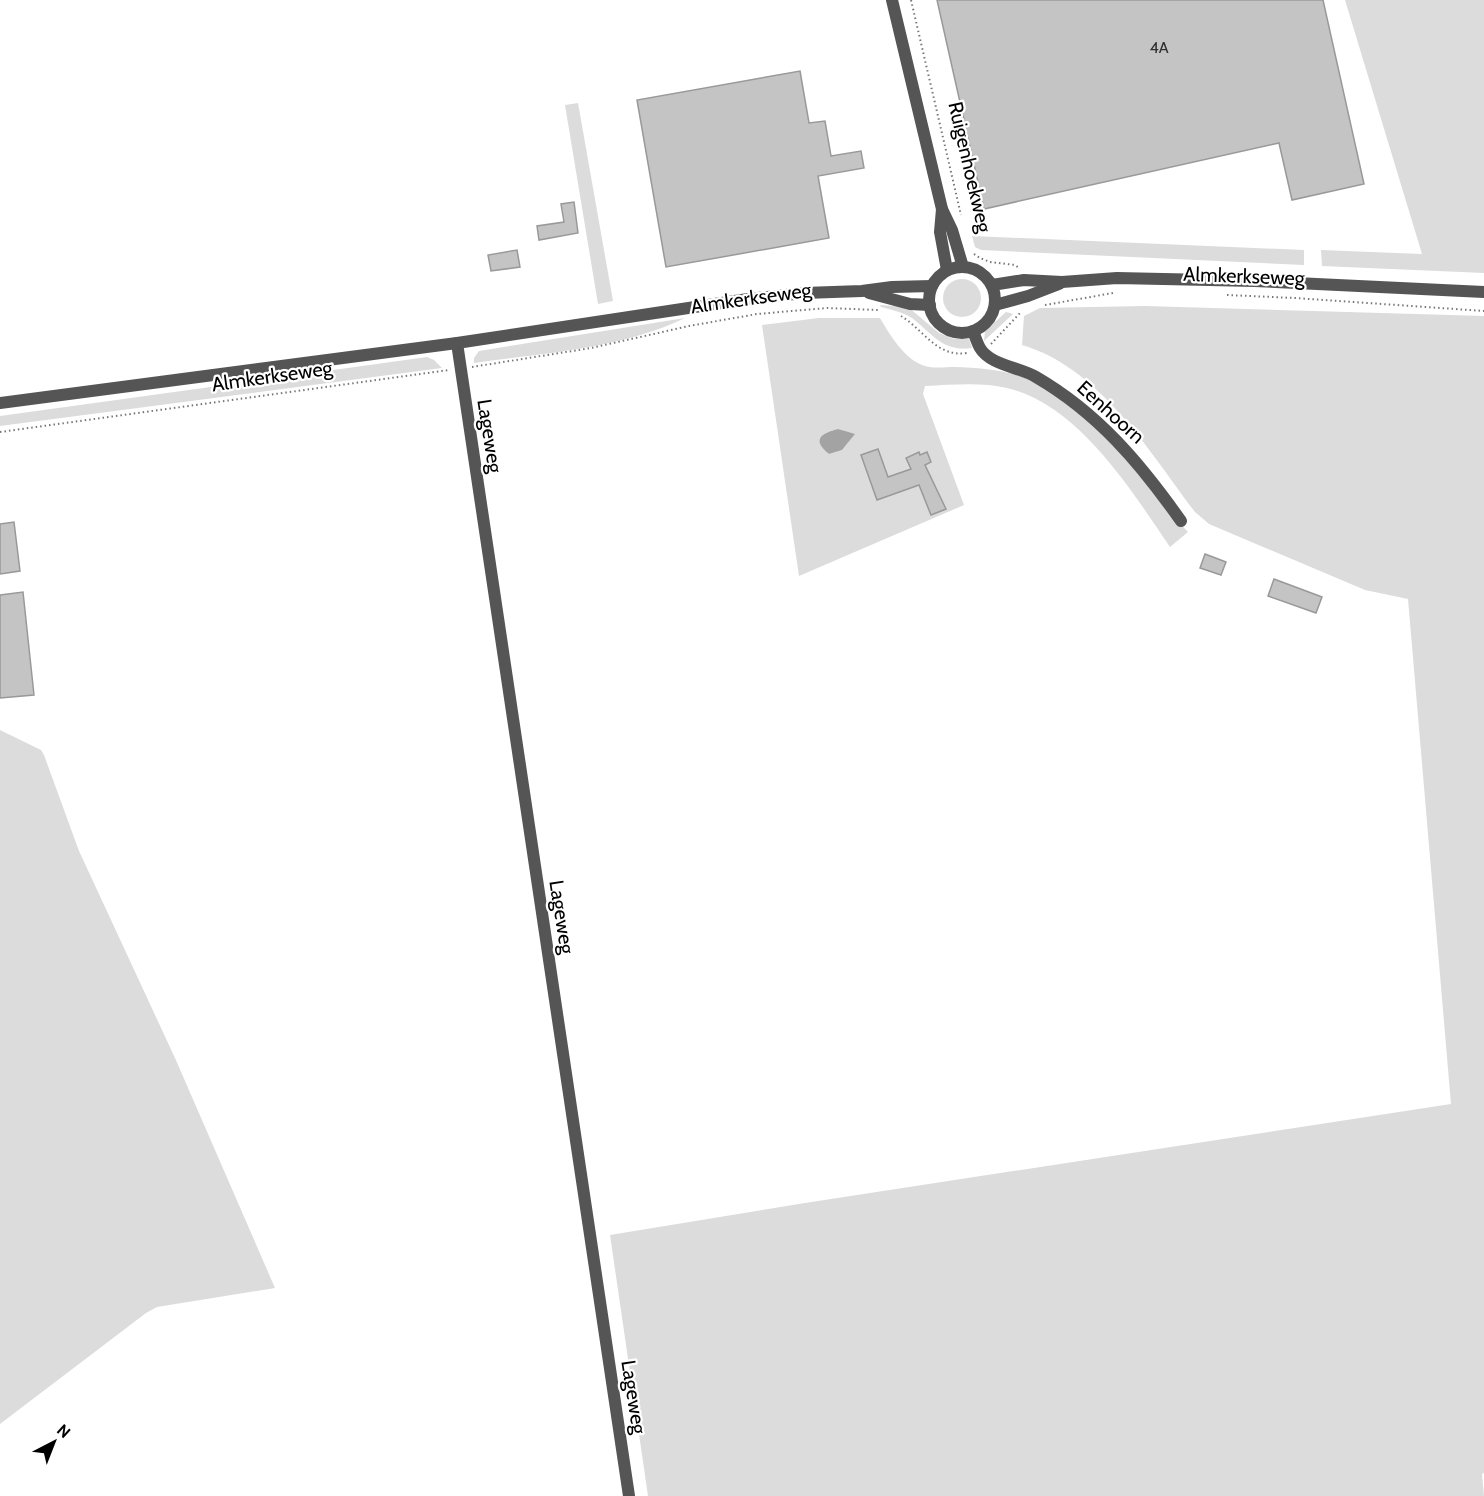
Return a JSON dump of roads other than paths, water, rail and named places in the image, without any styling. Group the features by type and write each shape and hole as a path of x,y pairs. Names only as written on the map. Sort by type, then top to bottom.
{"street":[{"name":"Ruigenhoekweg","path":"892,0 942,209 952,230 963,267"},
{"name":"Ruigenhoekweg","path":"942,209 940,232 948,270"},
{"path":"963,267 975,269 985,275 992,285 995,305 987,321 973,331 962,333 950,330 941,324 933,315 930,305 932,286 941,274 963,267"},
{"name":"Almkerkseweg","path":"992,285 1024,280 1062,282 1117,278 1267,281 1484,292"},
{"name":"Almkerkseweg","path":"995,305 1028,297 1062,282"},
{"name":"Almkerkseweg","path":"0,403 457,343 748,299 804,293 862,291 892,286 932,286"},
{"name":"Almkerkseweg","path":"862,291 910,304 930,305"},
{"name":"Eenhoorn","path":"973,331 980,350 994,360 1026,372 1081,407 1150,477 1181,521"},
{"name":"Lageweg","path":"457,343 629,1496"}]}
